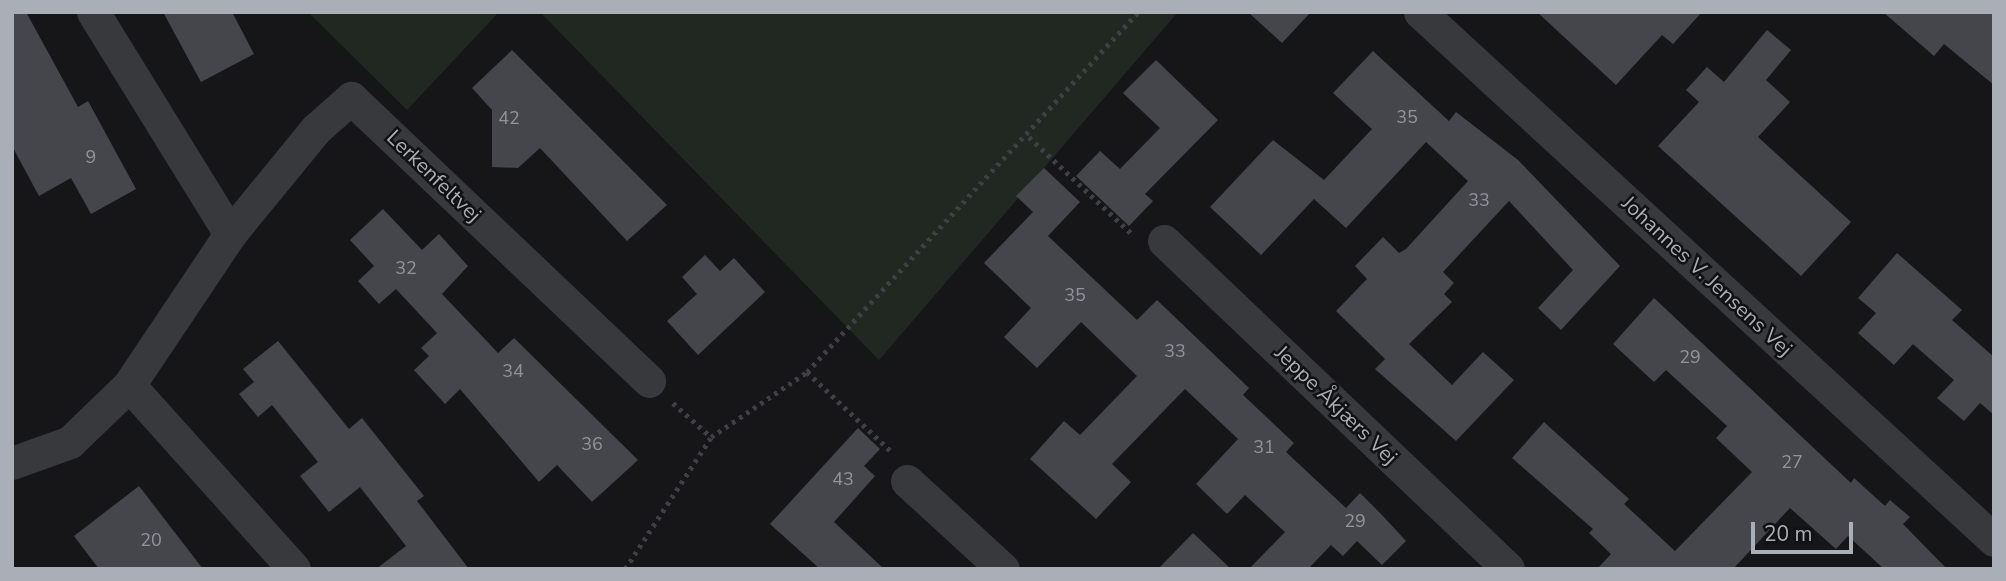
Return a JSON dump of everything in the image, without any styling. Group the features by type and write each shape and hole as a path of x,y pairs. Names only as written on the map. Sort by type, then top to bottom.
{"street":[{"path":"93,12 230,234"},
{"name":"Johannes V. Jensens Vej","path":"1420,12 1994,540"},
{"name":"Lerkenfeltvej","path":"12,463 69,442 129,385 230,234 316,130 351,98 649,381"},
{"name":"Jeppe Åkjærs Vej","path":"1164,241 1508,569"},
{"path":"129,385 294,569"},
{"path":"907,481 1003,569"}],"path":[{"path":"625,569 711,437 807,372 1029,137 1138,12"},
{"path":"1029,137 1126,235 1164,241"},
{"path":"807,372 904,463 907,481"},
{"path":"649,381 711,437"}],"shaded area":[{"path":"308,12 499,12 407,110"},
{"path":"540,12 1178,12 879,360"}],"building":[{"path":"12,12 26,12 78,107 88,101 136,189 91,214 71,178 39,196 12,146"},
{"path":"163,12 232,12 254,54 201,82"},
{"path":"1248,12 1311,12 1282,43"},
{"path":"1537,12 1702,12 1673,44 1662,35 1616,85"},
{"path":"1883,12 1994,12 1994,85 1944,44 1934,56"},
{"path":"1767,30 1791,50 1766,80 1790,102 1758,137 1851,222 1801,276 1658,146 1699,102 1686,90 1707,67 1724,82"},
{"path":"512,50 667,205 627,241 540,148 518,168 492,167 492,110 472,88"},
{"path":"1373,51 1449,121 1456,112 1518,160 1620,266 1561,330 1538,308 1573,270 1509,201 1443,272 1454,283 1444,294 1452,302 1409,344 1452,385 1483,352 1514,380 1456,441 1375,369 1385,359 1336,311 1367,279 1355,266 1383,237 1399,253 1406,249 1468,181 1426,142 1346,228 1314,199 1261,255 1210,207 1273,140 1324,180 1372,129 1333,93"},
{"path":"1156,60 1218,120 1145,194 1153,201 1129,226 1076,176 1100,151 1120,169 1160,128 1123,93"},
{"path":"1044,168 1080,202 1048,236 1137,320 1157,300 1249,388 1243,395 1294,443 1286,452 1346,508 1360,493 1406,541 1382,565 1357,541 1343,556 1331,545 1308,569 1249,569 1285,532 1245,495 1227,514 1196,484 1238,439 1185,389 1112,464 1131,482 1096,519 1030,459 1064,421 1080,435 1137,376 1081,322 1037,368 1004,337 1031,308 984,263 1033,212 1016,196"},
{"path":"383,209 422,250 439,234 468,266 442,294 498,353 514,338 638,460 592,502 557,465 539,482 460,389 445,404 414,370 429,356 421,348 437,333 396,289 379,304 358,281 374,266 350,240"},
{"path":"1897,253 1962,310 1952,320 1994,357 1994,415 1980,403 1964,421 1937,398 1954,380 1913,344 1894,365 1858,333 1876,313 1858,298"},
{"path":"705,255 720,271 734,258 765,292 698,355 667,321 697,294 682,277"},
{"path":"1654,298 1851,483 1854,478 1885,506 1890,500 1910,517 1903,524 1947,569 1884,569 1848,536 1836,549 1790,508 1733,569 1597,569 1611,554 1589,533 1593,529 1512,458 1544,422 1629,499 1624,504 1675,551 1752,472 1716,438 1727,426 1666,370 1654,382 1613,344"},
{"path":"278,341 349,429 362,418 424,496 417,501 469,569 376,569 406,546 360,487 329,512 300,476 318,462 272,405 258,417 239,394 254,382 243,369"},
{"path":"858,428 880,449 864,466 875,476 834,522 884,569 820,569 770,524"},
{"path":"139,486 203,569 99,569 74,536"},
{"path":"1193,533 1231,569 1158,569"}]}
